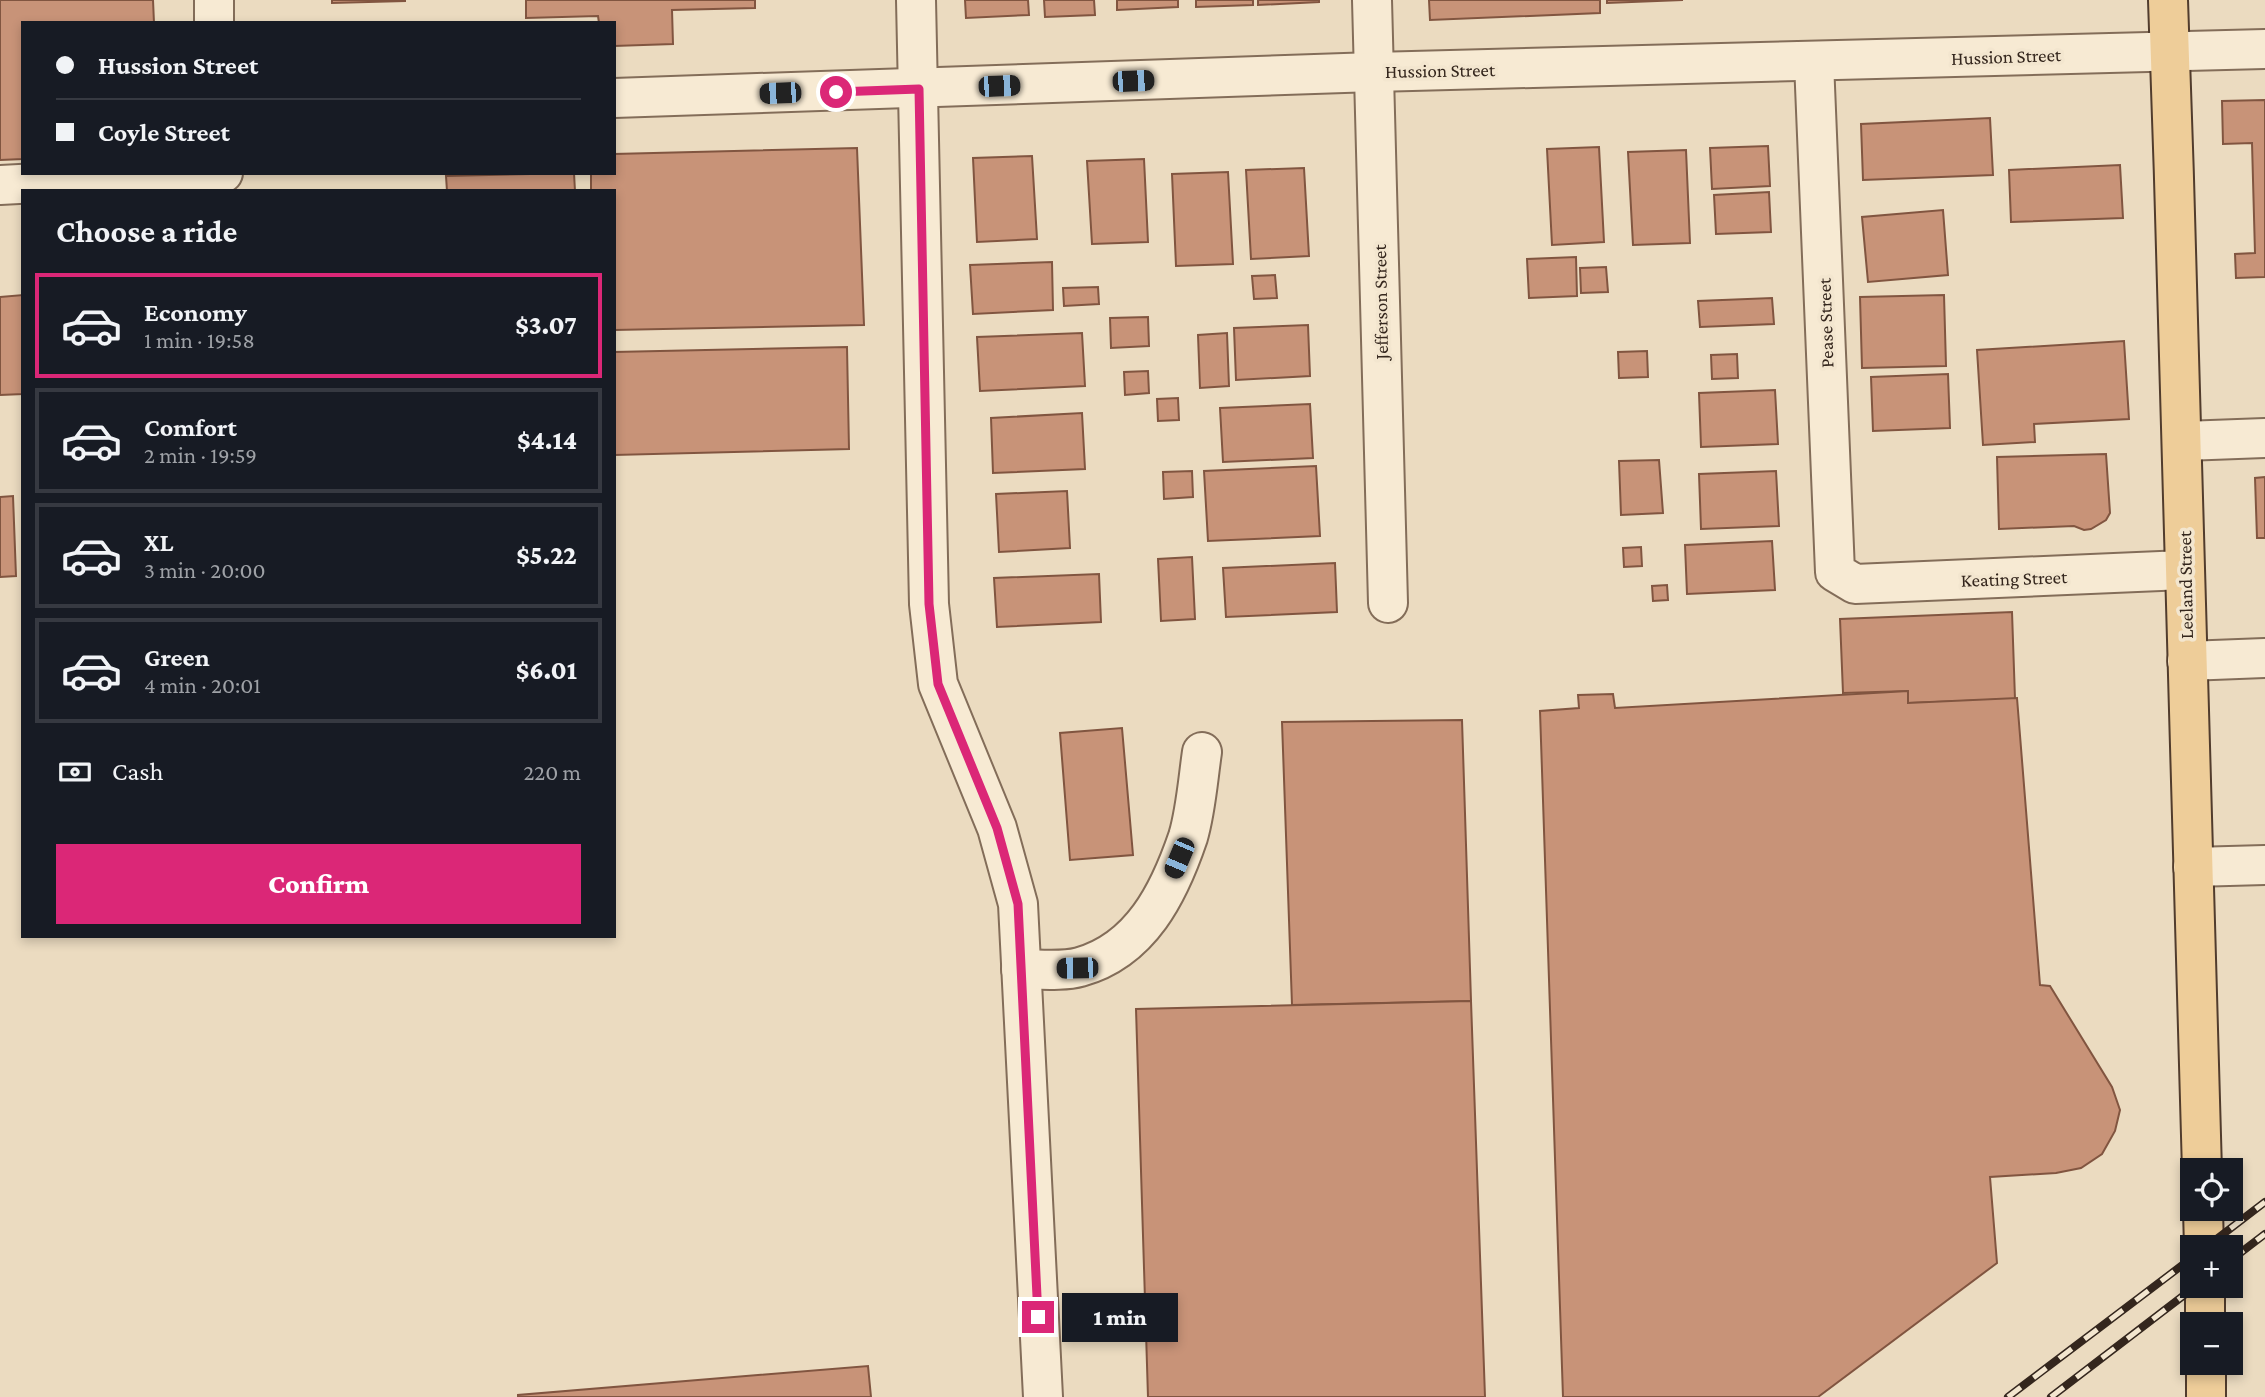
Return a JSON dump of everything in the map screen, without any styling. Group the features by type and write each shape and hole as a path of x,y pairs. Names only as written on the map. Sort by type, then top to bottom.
{"main road":[{"name":"Leeland Street","path":"2168,0 2184,442 2187,661 2202,1158"},
{"path":"2206,1375 2206,1397"}],"street":[{"path":"214,0 214,21"},
{"path":"916,0 929,604 938,684 997,828 1018,904 1042,1397"},
{"name":"Jefferson Street","path":"1372,0 1388,603"},
{"name":"Hussion Street","path":"616,99 1374,72 2265,49"},
{"name":"Pease Street","path":"1814,62 1835,572 1844,578"},
{"path":"0,185 201,175"},
{"path":"2184,442 2265,439"},
{"name":"Keating Street","path":"1844,578 1855,584 2185,570"},
{"path":"2187,661 2265,658"},
{"path":"1021,969 1077,968 1099,960 1129,942 1160,903 1188,835 1202,752"},
{"path":"2193,867 2265,865"}],"building":[{"path":"0,0 153,0 154,21 21,21 21,159 0,160"},
{"path":"332,0 405,0 405,1 332,3"},
{"path":"526,0 755,0 755,8 672,10 673,44 616,46 616,21 599,21 598,16 526,18"},
{"path":"965,0 1028,0 1029,15 966,18"},
{"path":"1044,0 1094,0 1095,15 1045,17"},
{"path":"1117,0 1178,0 1178,7 1117,10"},
{"path":"1196,0 1253,0 1253,5 1196,7"},
{"path":"1258,0 1319,0 1319,2 1258,5"},
{"path":"1429,0 1600,0 1600,13 1430,20"},
{"path":"1607,0 1683,0 1607,3"},
{"path":"2265,100 2265,277 2236,278 2235,254 2255,253 2252,143 2223,144 2222,101"},
{"path":"1990,118 1993,175 1863,180 1861,124"},
{"path":"1768,146 1770,186 1712,189 1710,148"},
{"path":"1599,147 1604,242 1552,245 1547,149"},
{"path":"857,148 864,325 616,330 616,189 591,189 591,175 616,175 616,154"},
{"path":"1686,150 1690,243 1633,245 1628,152"},
{"path":"1032,156 1037,239 977,242 973,158"},
{"path":"1144,159 1148,242 1092,244 1087,161"},
{"path":"2120,165 2123,218 2011,222 2009,170"},
{"path":"1304,168 1309,256 1251,259 1246,170"},
{"path":"1228,172 1233,264 1176,266 1172,174"},
{"path":"574,175 575,189 447,189 446,176"},
{"path":"1769,192 1771,232 1716,234 1714,195"},
{"path":"1943,210 1948,275 1868,282 1862,217"},
{"path":"1576,257 1577,296 1529,298 1527,259"},
{"path":"1052,262 1053,310 973,314 970,265"},
{"path":"1606,267 1608,292 1581,293 1580,268"},
{"path":"1275,275 1277,298 1254,299 1252,276"},
{"path":"1098,287 1099,304 1064,306 1063,288"},
{"path":"21,295 21,394 0,395 0,297"},
{"path":"1944,295 1946,366 1862,368 1860,297"},
{"path":"1772,298 1774,324 1700,327 1698,301"},
{"path":"1148,317 1149,346 1111,348 1110,318"},
{"path":"1308,325 1310,376 1236,380 1234,328"},
{"path":"1082,333 1085,386 980,391 977,337"},
{"path":"1227,333 1229,386 1200,388 1198,335"},
{"path":"2124,341 2129,419 2034,424 2035,442 1983,445 1977,350"},
{"path":"847,347 849,449 616,455 616,352"},
{"path":"1647,351 1648,377 1619,378 1618,352"},
{"path":"1737,354 1738,378 1712,379 1711,355"},
{"path":"1148,371 1149,393 1125,395 1124,372"},
{"path":"1948,374 1950,428 1873,431 1871,377"},
{"path":"1775,390 1778,444 1701,447 1699,393"},
{"path":"1178,398 1179,420 1158,421 1157,399"},
{"path":"1310,404 1313,458 1223,462 1220,408"},
{"path":"1082,413 1085,469 993,473 991,418"},
{"path":"2106,454 2110,513 2106,520 2084,530 2074,526 1999,529 1997,457"},
{"path":"1659,460 1663,513 1621,515 1619,461"},
{"path":"1316,466 1320,536 1208,541 1204,471"},
{"path":"1192,471 1193,497 1164,499 1163,472"},
{"path":"1776,471 1779,526 1701,529 1699,474"},
{"path":"2265,477 2265,538 2257,538 2255,478"},
{"path":"1067,491 1070,548 999,552 996,494"},
{"path":"13,496 16,576 0,577 0,497"},
{"path":"1772,541 1775,590 1687,594 1685,545"},
{"path":"1641,547 1642,566 1624,567 1623,548"},
{"path":"1192,557 1195,619 1161,621 1158,559"},
{"path":"1335,563 1337,612 1226,617 1223,568"},
{"path":"1099,574 1101,622 997,627 994,578"},
{"path":"1667,585 1668,600 1653,601 1652,586"},
{"path":"2012,612 2015,699 1908,703 1908,691 1843,693 1840,619"},
{"path":"1908,691 1908,703 2017,698 2040,985 2050,986 2112,1087 2120,1110 2115,1131 2102,1154 2081,1168 2056,1173 1990,1177 1997,1263 1818,1397 1563,1397 1540,711 1579,708 1578,695 1613,694 1615,708"},
{"path":"1462,720 1471,1001 1292,1005 1282,722"},
{"path":"1122,728 1133,855 1070,860 1060,733"},
{"path":"1471,1001 1485,1397 1148,1397 1136,1009"},
{"path":"868,1366 871,1397 518,1397 518,1395"}],"railway":[{"path":"2222,1235 2265,1202"},
{"path":"2243,1251 2265,1234"},
{"path":"2008,1397 2180,1267"},
{"path":"2051,1397 2180,1298"}],"route":[{"path":"836,92 919,89 929,604 938,684 997,828 1018,904 1038,1317"}]}
